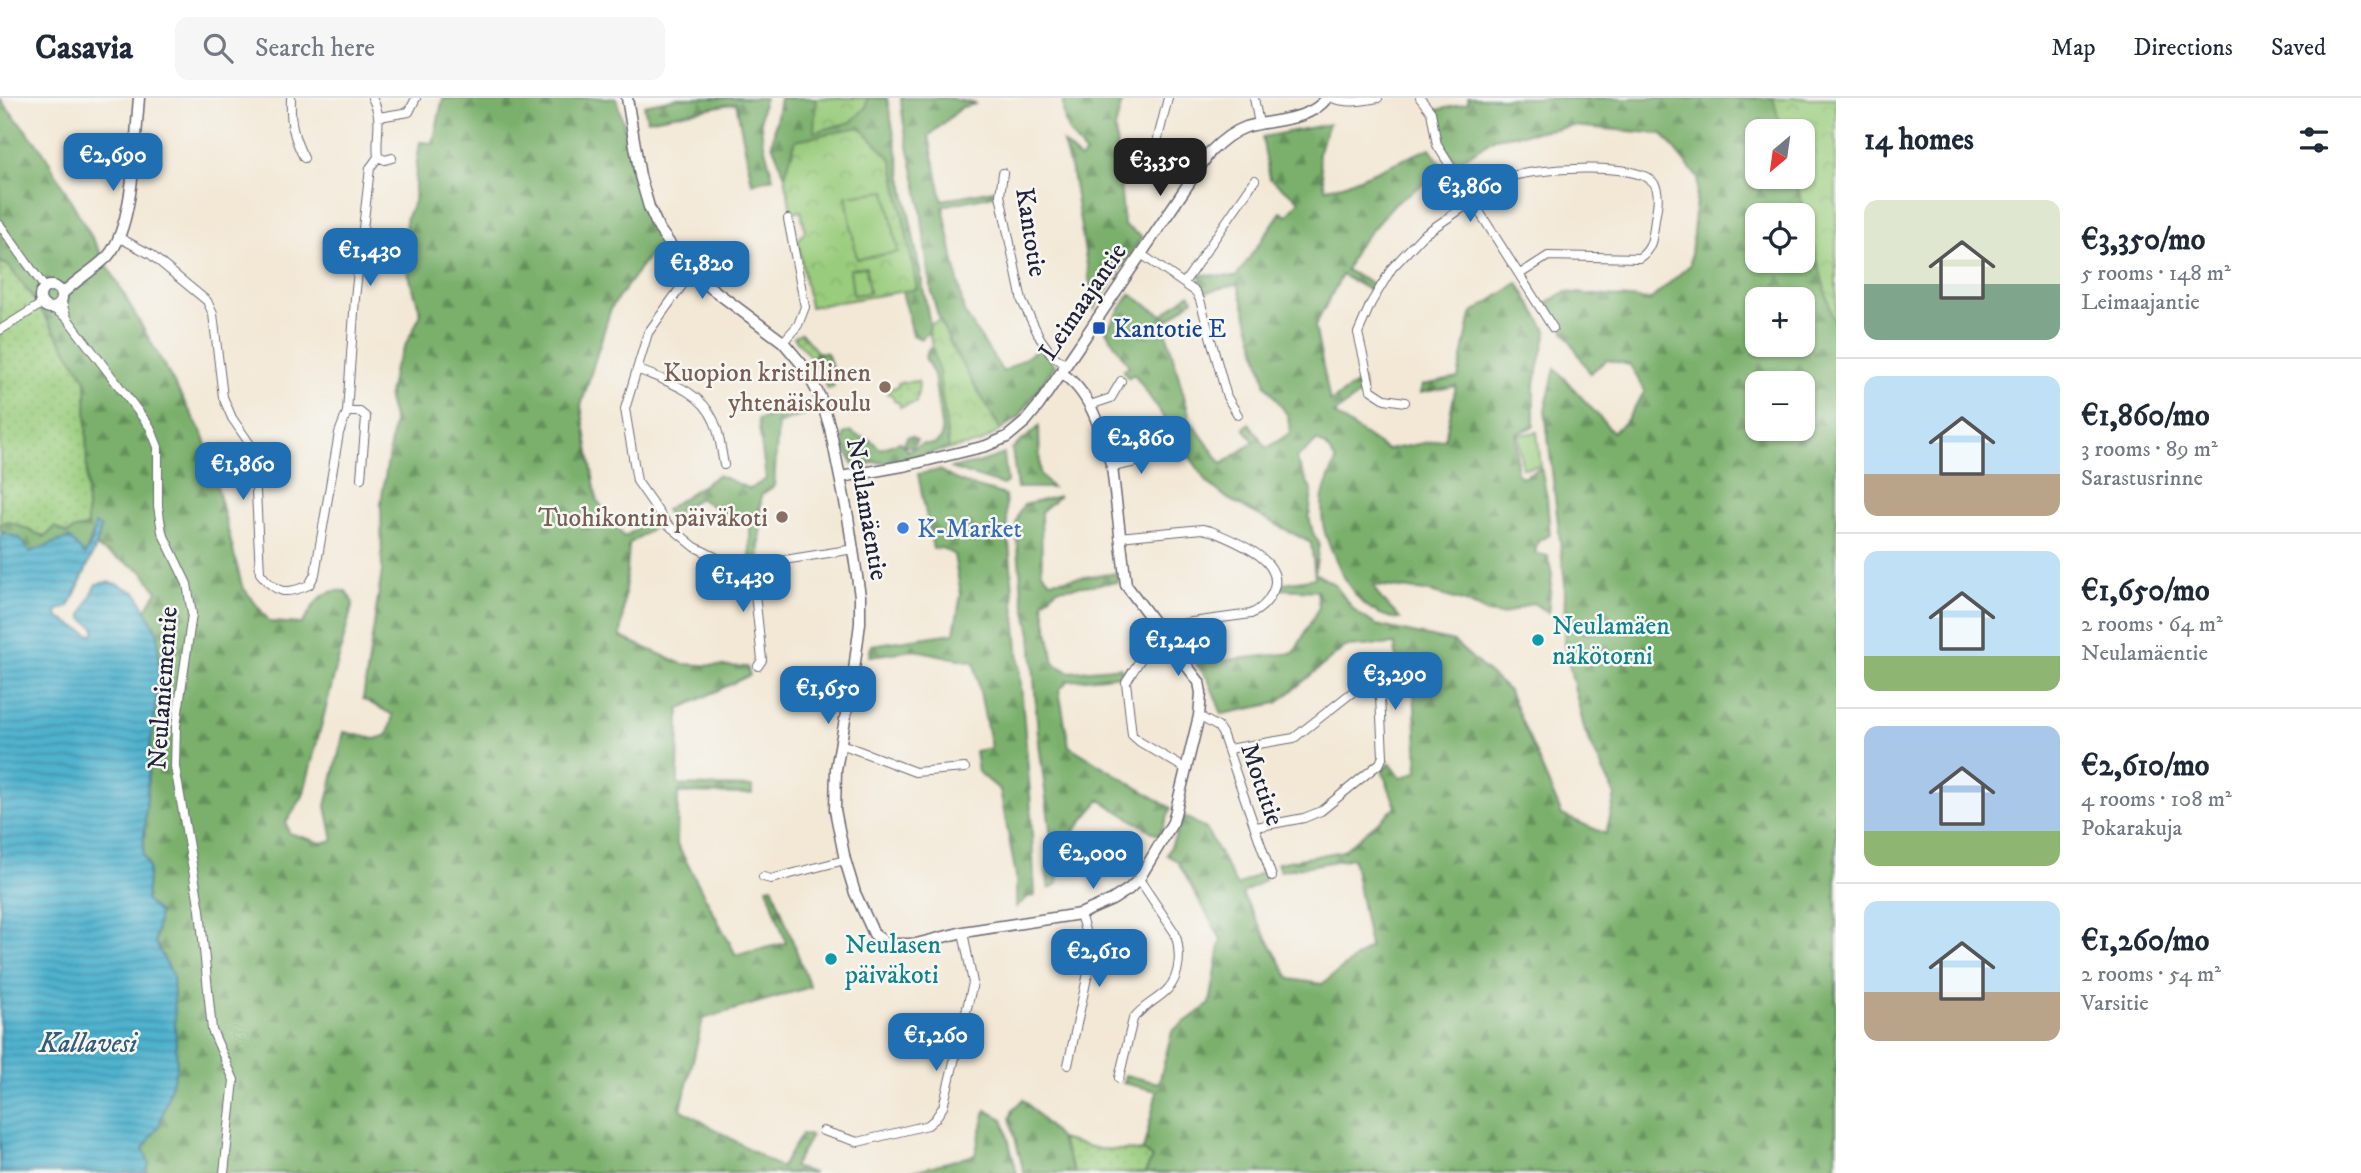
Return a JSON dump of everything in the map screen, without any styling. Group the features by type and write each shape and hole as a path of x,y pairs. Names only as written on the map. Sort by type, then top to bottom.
{"street":[{"path":"47,305 41,293 56,292 72,284 107,256 120,237 127,215 139,98"},
{"path":"291,98 290,122 294,139 304,158"},
{"path":"120,237 150,254 208,301 213,314 223,397 232,418 254,450 260,573 271,587 288,592 309,585 315,574 339,433 347,412 355,298 368,181 370,168 378,157 379,117 372,98"},
{"path":"379,117 409,112 416,98"},
{"name":"Neulamäentie","path":"627,98 640,176 659,229 691,272 783,342 805,368 821,399 830,428 854,549 860,596 860,624 834,792 845,860 855,893 869,926 880,940 887,944 916,944 963,932"},
{"path":"1158,138 1168,98"},
{"path":"1254,98 1259,124"},
{"path":"1330,98 1356,102 1378,98"},
{"name":"Leimaajantie","path":"841,477 908,465 986,446 1007,438 1025,422 1063,369 1210,152 1234,133 1259,124 1312,112 1330,98"},
{"path":"1420,98 1431,112 1437,145 1553,328"},
{"path":"378,157 385,160 392,158"},
{"path":"1405,402 1385,399 1371,390 1359,333 1371,303 1392,268 1423,235 1508,177 1521,173 1591,169 1639,173 1655,184 1657,208 1652,244 1647,253 1639,258 1548,256 1520,274"},
{"name":"Kantotie","path":"1003,173 1000,195 1022,300 1040,338 1063,369"},
{"path":"1184,283 1255,180"},
{"path":"783,342 798,324 805,307 788,219"},
{"name":"Neulaniementie","path":"0,225 56,292 67,318 150,427 158,447 158,506 162,532 187,584 192,614 176,726 175,767 200,910 212,1030 234,1080 224,1173"},
{"path":"1141,254 1196,292 1227,397 1238,415"},
{"path":"691,272 648,333 625,409 637,481 667,524 695,547 722,560 752,565 854,549"},
{"path":"0,330 47,305 58,305 56,292"},
{"name":"Neulaniementie","path":"47,305 67,318"},
{"path":"637,369 691,393 704,403 716,424 724,464"},
{"path":"823,1131 858,1142 928,1125 936,1119 943,1108 973,984 963,932 1080,914 1112,900 1139,879 1173,821 1199,716 1199,682 1126,585 1112,467 1090,405 1063,369"},
{"path":"1090,405 1111,398 1121,381"},
{"path":"347,412 360,412 366,417 361,478"},
{"path":"1112,467 1165,456"},
{"path":"1119,537 1202,529 1220,535 1272,565 1277,586 1259,610 1251,614 1185,623 1142,657 1128,676 1126,689 1129,729 1132,735 1140,743 1186,769"},
{"path":"752,565 760,663"},
{"path":"1228,749 1294,738 1359,687 1372,687 1380,697 1383,756 1375,769 1321,811 1304,818 1256,827"},
{"name":"Mottitie","path":"1199,716 1218,727 1228,749 1272,877"},
{"path":"841,744 915,772 965,768"},
{"path":"763,877 771,879 845,860"},
{"path":"1119,1078 1133,1018 1169,988 1179,962 1175,933 1139,879"},
{"path":"1068,1065 1090,964 1089,944 1080,914"}],"green space":[{"path":"443,98 616,98 659,242 611,308 581,406 597,500 624,537 656,516 661,523 629,544 621,637 682,664 747,667 750,675 679,709 678,785 752,787 752,794 678,793 677,844 736,955 786,943 767,887 772,886 810,987 703,1019 681,1109 781,1168 802,1134 811,1136 793,1167 814,1173 146,1173 149,1163 143,1149 159,1126 173,976 155,942 159,913 146,901 149,867 143,854 150,749 159,678 158,634 146,610 157,591 141,570 96,547 99,537 94,530 85,556 69,538 29,552 20,538 0,531 0,525 8,521 45,537 55,527 67,534 87,527 86,380 31,295 8,265 0,262 0,99 43,151 205,438 242,586 270,622 302,624 319,599 330,592 346,591 353,603 303,796 286,823 289,833 322,843 333,840 326,806 344,732 375,739 388,735 393,715 363,699 382,571 381,502 394,422 388,400 394,368 421,314 406,266 404,233 407,216 414,202 420,142 433,143"},
{"path":"678,98 765,98 761,128 773,178 752,183 736,103 647,120 644,105"},
{"path":"780,98 887,98 930,324 929,332 921,339 913,335 902,291 916,289 892,160 859,128 796,140 785,176 772,144"},
{"path":"816,98 867,98 866,107 851,122 814,132"},
{"path":"901,98 949,98 976,104 962,107 929,136 942,200 993,190 994,195 943,206 964,312 1003,372 1041,348 1055,365 1019,417 1001,430 954,351 936,309"},
{"path":"1063,98 1123,98 1115,128 1124,225 1142,237 1094,309 1073,178 1063,143 1080,159 1086,154 1067,129"},
{"path":"1468,98 1836,98 1836,1173 1145,1173 1152,1158 1143,1151 1157,1091 1123,1083 1125,1075 1159,1083 1172,1031 1210,1004 1221,939 1177,861 1167,855 1184,816 1206,829 1237,886 1262,872 1265,880 1242,894 1290,979 1322,984 1370,947 1353,858 1280,871 1277,863 1343,851 1396,807 1382,770 1390,763 1401,778 1418,771 1414,687 1385,688 1385,678 1398,677 1395,644 1345,647 1277,703 1222,714 1208,679 1195,663 1294,653 1319,607 1317,591 1281,589 1285,583 1315,578 1311,543 1228,499 1208,483 1190,457 1178,459 1168,444 1177,437 1134,374 1128,378 1123,371 1129,366 1106,331 1130,294 1162,315 1189,294 1193,299 1164,324 1191,421 1222,464 1254,442 1244,428 1249,423 1267,448 1290,433 1288,416 1266,385 1238,284 1205,292 1199,274 1236,277 1281,212 1287,216 1299,200 1270,179 1262,137 1329,124 1318,153 1325,188 1343,185 1430,148 1445,170 1395,203 1356,248 1346,270 1376,286 1373,292 1342,275 1315,326 1330,402 1362,380 1364,391 1334,414 1387,450 1445,439 1456,386 1420,393 1422,385 1458,378 1471,314 1518,283 1547,332 1534,387 1534,426 1516,434 1517,473 1522,477 1541,468 1547,498 1550,535 1538,541 1535,553 1548,556 1552,575 1548,613 1533,603 1502,615 1488,613 1466,602 1426,591 1374,585 1381,599 1400,619 1377,613 1360,600 1346,581 1326,535 1322,502 1336,461 1326,446 1317,441 1296,459 1312,492 1309,517 1319,543 1315,573 1334,584 1355,611 1376,625 1454,642 1509,691 1562,815 1606,834 1615,795 1585,732 1564,644 1565,584 1545,410 1555,368 1613,432 1626,421 1645,391 1630,365 1607,360 1590,373 1547,303 1565,292 1650,300 1690,265 1698,178 1662,134 1573,126 1495,138 1457,163 1444,145 1437,110 1468,103"},
{"path":"1773,98 1836,98 1836,330 1815,252 1815,203 1802,203 1798,189 1815,189 1815,119 1779,119"},
{"path":"860,127 892,160 917,289 810,307 798,242 805,230 801,211 791,212 785,176 796,140"},
{"path":"886,191 898,252 857,259 846,196"},
{"path":"0,262 8,265 31,295 87,380 87,527 58,536 36,534 8,521 0,525"},
{"path":"866,267 869,293 853,295 850,269"},
{"path":"940,320 953,349 1001,430 980,443 949,449 939,374 929,332 930,324"},
{"path":"801,333 820,355 834,387 828,389 818,367 794,337"},
{"path":"929,348 938,352 994,430 993,435 978,442 888,463 874,462 863,467 853,464 844,447 844,434 851,431 872,441 880,449 900,442 908,451 921,444 934,444 940,440 942,433 934,375 925,357"},
{"path":"827,353 836,377 833,383 830,383 814,360 815,354"},
{"path":"918,381 916,403 900,407 899,402 895,402 891,394 888,394 888,389 898,387 898,383"},
{"path":"813,401 817,410 778,424 774,486 761,495 760,557 750,558 750,518 731,518 699,498 670,517 665,510 718,475 750,489 766,479 758,420"},
{"path":"1039,427 1040,474 1052,488 1017,488 1012,449"},
{"path":"1537,432 1541,466 1522,468 1518,435"},
{"path":"912,436 917,440 912,447 903,445 907,437"},
{"path":"1004,454 1007,482 1003,485 950,468 978,463"},
{"path":"940,470 963,482 1005,495 1030,793 1035,896 1028,897 1016,907 1016,876 1000,790 978,772 975,751 991,748 974,662 915,650 869,656 871,645 954,633 961,594 954,555 942,548 933,549 918,474"},
{"path":"1059,496 1041,512 1042,572 1050,581 1117,573 1118,582 1057,589 1043,602 1054,664 1070,672 1121,667 1122,675 1068,681 1059,690 1069,746 1171,808 1159,836 1100,800 1060,854 1058,884 1049,889 1046,871 1052,845 1038,735 1031,634 1022,594 1016,524 1024,505"},
{"path":"1023,1099 1060,1139 1075,1173 1024,1173 1010,1118"},
{"path":"986,1110 1003,1119 1017,1173 905,1173 975,1155"},
{"path":"1060,1139 1099,1149 1143,1151 1152,1158 1145,1173 1075,1173"}],"water":[{"name":"Kallavesi","path":"95,524 101,528 96,547 70,605 58,610 57,614 59,618 91,635 95,632 94,627 83,619 82,615 96,584 107,582 137,593 158,634 159,678 150,749 143,854 149,867 146,901 159,913 155,942 173,976 177,1067 159,1126 143,1149 149,1163 146,1173 0,1173 0,536 2,533 20,538 30,552 69,538 85,555 92,541"}],"place":[{"name":"Kantotie E","path":"1099,328"},
{"name":"Kuopion kristillinen yhtenäiskoulu","path":"885,387"},
{"name":"Tuohikontin päiväkoti","path":"782,517"},
{"name":"K-Market","path":"903,528"},
{"name":"Neulamäen näkötorni","path":"1538,640"},
{"name":"Neulasen päiväkoti","path":"831,959"}]}
